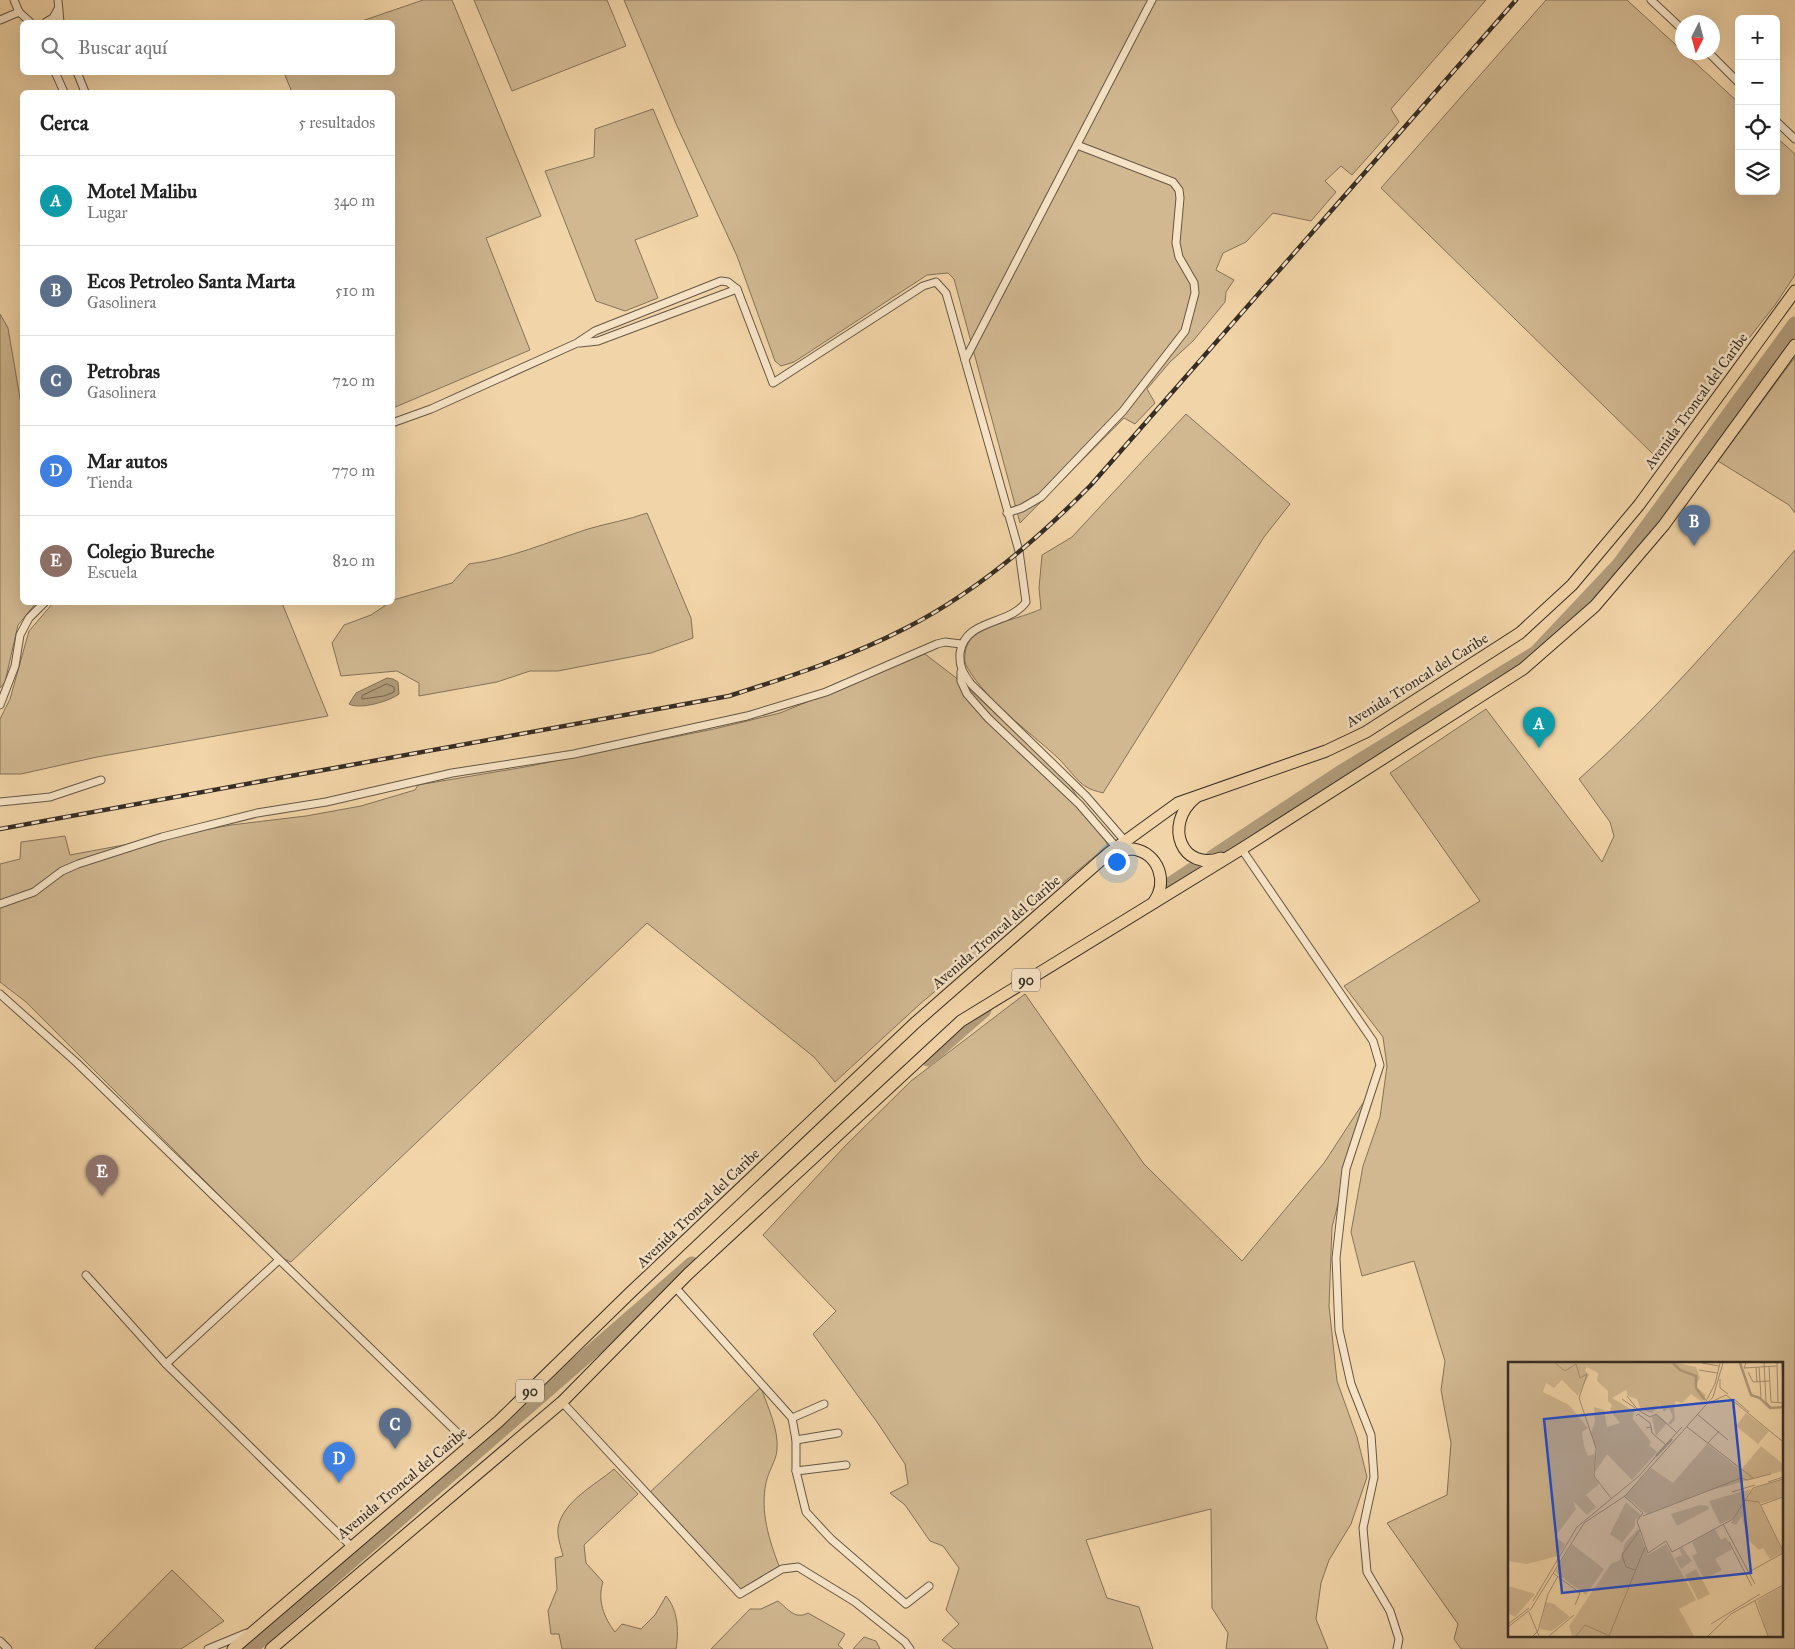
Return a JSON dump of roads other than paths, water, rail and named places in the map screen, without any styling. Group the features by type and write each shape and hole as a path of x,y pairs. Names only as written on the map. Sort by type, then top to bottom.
{"highway":[{"name":"Avenida Troncal del Caribe","path":"233,1649 250,1632 499,1421 630,1293 915,1023 1117,847 1178,803 1326,751 1366,732 1520,634 1572,585 1639,505 1795,291"},
{"name":"90","path":"271,1649 562,1402 675,1287 961,1022 1243,848 1523,669 1595,606 1664,525 1795,345"},
{"path":"1200,794 1181,812 1178,826 1179,840 1187,852 1199,859 1213,861 1243,848"},
{"path":"1117,847 1142,852 1155,863 1161,879 1158,896 1153,903"}],"street":[{"path":"14,0 19,12 28,20"},
{"path":"58,0 60,20"},
{"path":"965,360 1152,0"},
{"path":"1651,0 1675,22"},
{"path":"50,20 53,18 58,9"},
{"path":"0,20 19,12"},
{"path":"1716,60 1735,79"},
{"path":"56,75 63,90"},
{"path":"78,75 84,90"},
{"path":"1780,125 1795,140"},
{"path":"1008,513 1022,508 1041,497 1123,411 1185,331 1195,293 1194,283 1179,257 1176,243 1180,198 1179,190 1173,182 1077,145"},
{"path":"395,422 431,409 577,343 595,331 721,281 728,282 737,289 773,383 923,286 936,282 946,292 1019,551 1026,602 1016,613 969,633 962,644 959,664 961,681 966,694 988,718 1079,804 1117,847"},
{"path":"577,343 598,340 737,289"},
{"path":"0,705 8,688 20,635 29,618 42,605"},
{"path":"0,904 34,892 62,871 78,864 162,837 257,813 326,802 452,774 574,754 747,716 826,692 937,644 945,642 962,644"},
{"path":"961,671 971,684 1086,796 1117,847"},
{"path":"0,691 8,688"},
{"path":"0,802 50,797 101,780"},
{"path":"1243,848 1373,1041 1380,1065 1346,1169 1336,1258 1339,1330 1351,1384 1371,1435 1374,1476 1363,1528 1367,1572 1390,1611 1399,1639 1397,1649"},
{"path":"0,994 77,1063 470,1445"},
{"path":"166,1364 279,1260"},
{"path":"86,1276 166,1364 351,1546"},
{"path":"675,1287 792,1418 796,1440 796,1471 806,1512 831,1539 904,1603 908,1604 929,1586"},
{"path":"562,1402 740,1594 782,1569 798,1567 855,1602 906,1642 910,1649"},
{"path":"792,1418 824,1404"},
{"path":"796,1440 838,1433"},
{"path":"796,1471 846,1464"},
{"path":"208,1649 250,1632"},
{"path":"0,1641 8,1649"}],"water":[{"path":"387,678 398,682 399,694 375,704 354,706 349,704 356,693"}],"waterway":[{"path":"1213,857 1340,773 1536,653 1619,565 1795,324"},
{"path":"1165,888 1201,864"},
{"path":"928,1059 984,1010"},
{"path":"250,1649 692,1264"}],"railway":[{"path":"0,829 729,696 797,674 841,657 885,638 932,614 981,582 1004,564 1049,526 1091,485 1516,0"}],"place":[{"name":"Ecos Petroleo Santa Marta","path":"1694,546"},
{"name":"Motel Malibu","path":"1539,748"},
{"name":"Colegio Bureche","path":"102,1196"},
{"name":"Petrobras","path":"395,1449"},
{"name":"Mar autos","path":"339,1483"}]}
